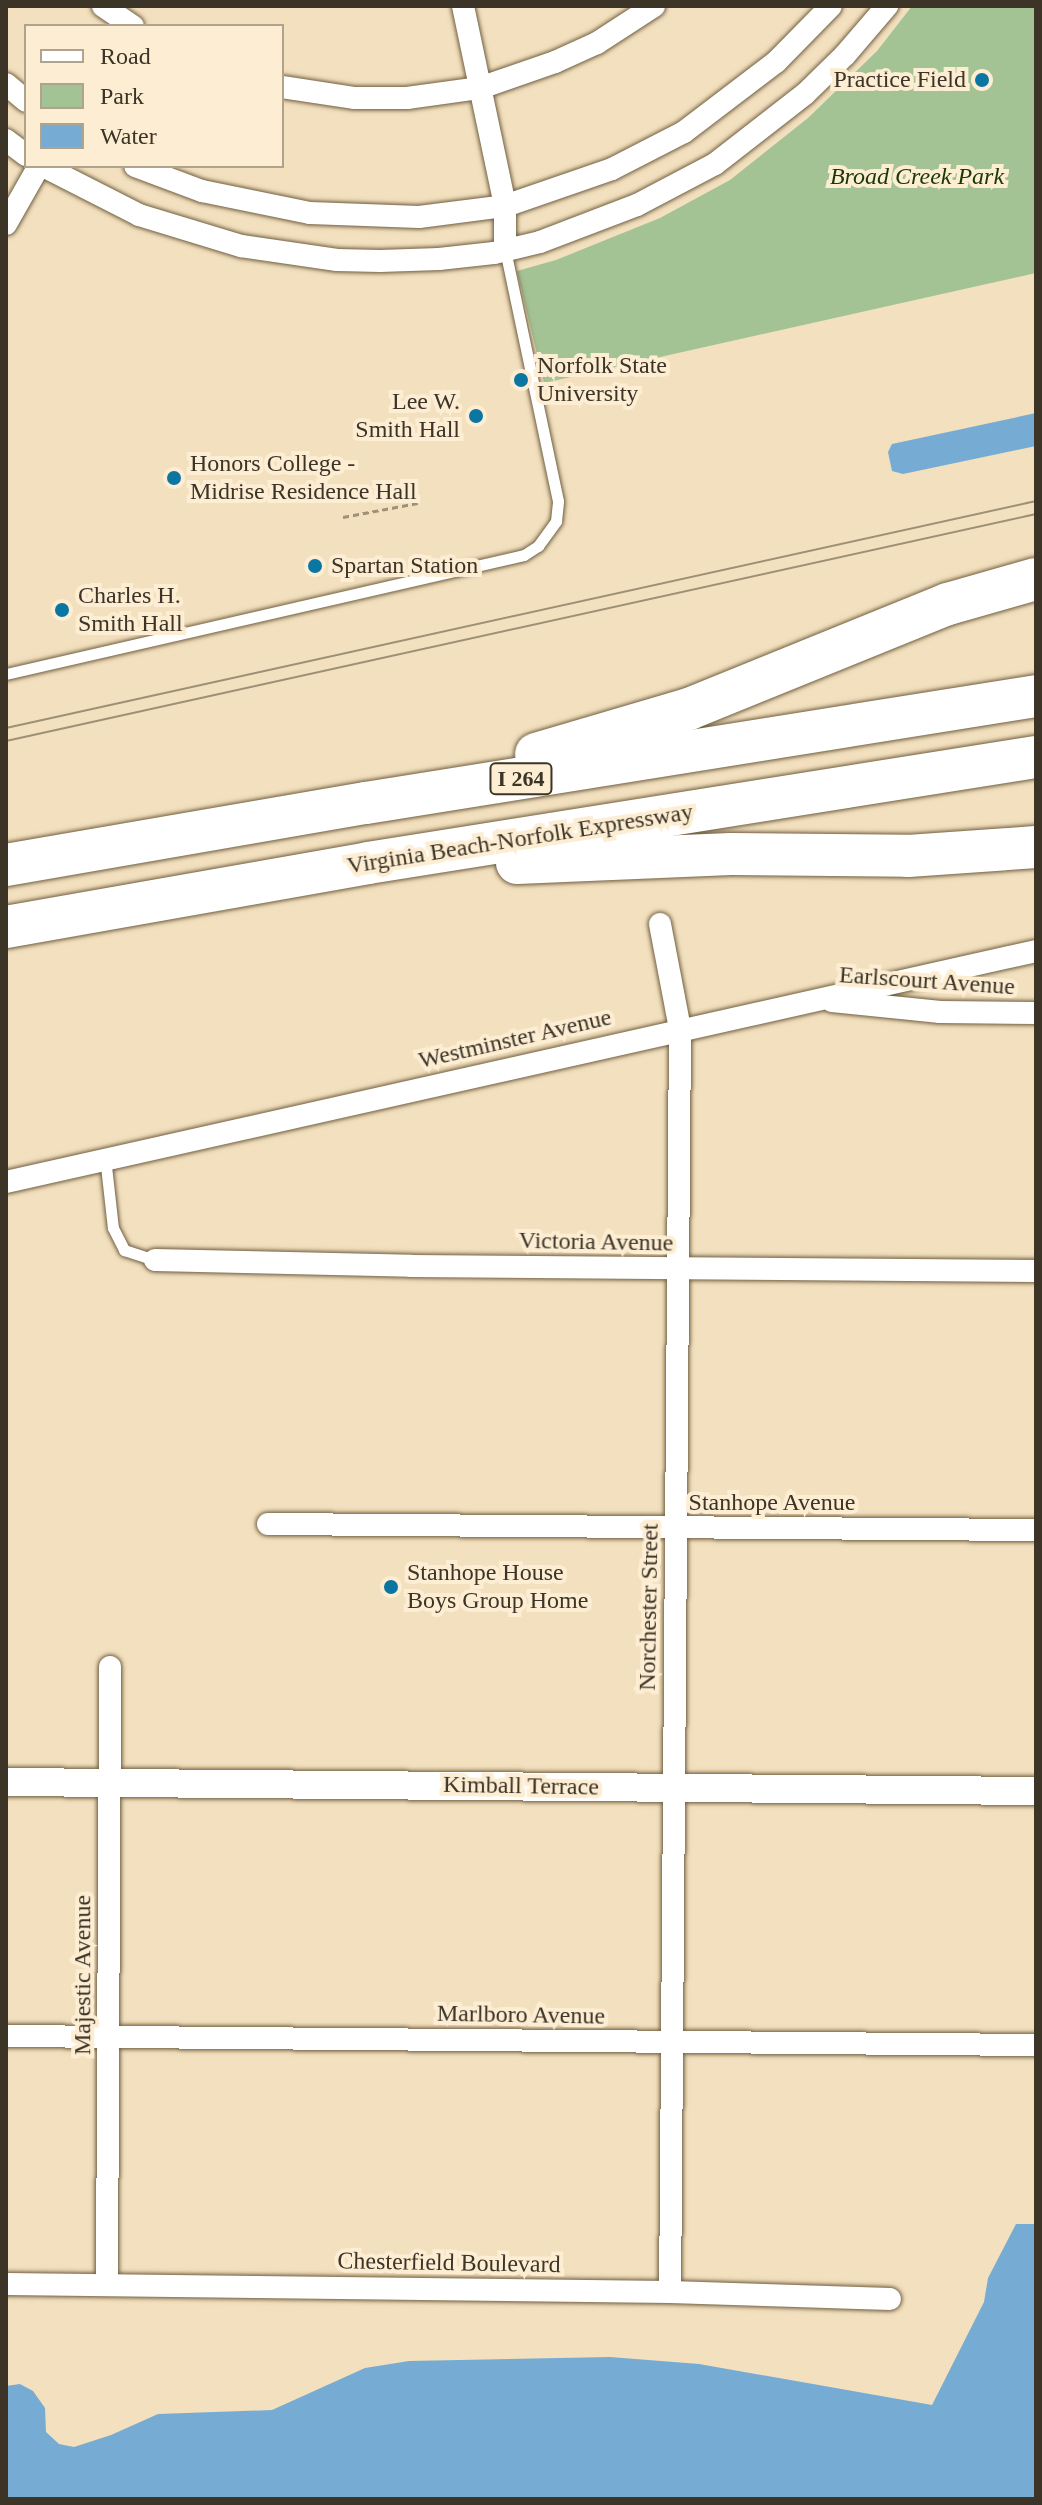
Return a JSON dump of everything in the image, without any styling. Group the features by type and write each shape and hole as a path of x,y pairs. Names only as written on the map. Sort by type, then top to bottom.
{"highway":[{"path":"366,803 689,709 948,604 1036,579"},
{"name":"I 264","path":"6,865 366,803 1036,696"},
{"name":"Virginia Beach-Norfolk Expressway","path":"6,927 368,863 1036,757"},
{"path":"368,863 454,866 629,856 908,856 1036,847"}],"street":[{"path":"103,6 132,18"},
{"path":"463,6 505,206 505,250"},
{"path":"284,87 355,98 407,98 480,88 555,62 597,43 654,6"},
{"path":"140,168 202,191 310,213 419,217 505,206 612,169 684,132 776,62 831,6"},
{"path":"45,168 139,215 189,232 283,254 380,261 439,259 505,250 540,242 637,205 715,164 805,94 845,55 887,6"},
{"path":"6,84 24,99"},
{"path":"6,140 24,154"},
{"path":"6,224 40,168"},
{"name":"Norchester Street","path":"660,924 680,1029 670,2292"},
{"name":"Westminster Avenue","path":"6,1182 105,1157 1036,951"},
{"name":"Earlscourt Avenue","path":"815,999 940,1012 1036,1013"},
{"name":"Victoria Avenue","path":"155,1260 677,1269 1036,1271"},
{"name":"Stanhope Avenue","path":"268,1524 1036,1530"},
{"name":"Majestic Avenue","path":"107,2284 110,1667"},
{"name":"Kimball Terrace","path":"6,1782 1036,1791"},
{"name":"Marlboro Avenue","path":"6,2036 1036,2045"},
{"name":"Chesterfield Boulevard","path":"6,2284 670,2292 890,2299"}],"lane":[{"path":"6,674 524,555 538,546 556,521 558,501 505,250"},
{"path":"105,1157 113,1228 124,1250 155,1260"}],"path":[{"path":"343,517 418,503"}],"green space":[{"name":"Broad Creek Park","path":"912,6 1036,6 1036,273 544,383 517,271 556,260 660,218 730,180 808,118 877,51"}],"water":[{"path":"1036,413 1036,446 903,474 892,471 888,452 892,444"},
{"path":"1016,2224 1036,2224 1036,2499 6,2499 6,2386 20,2384 33,2391 45,2408 46,2432 59,2444 74,2447 158,2414 272,2410 365,2368 409,2361 610,2357 699,2364 932,2405 984,2302 988,2278"}],"tram line":[{"path":"6,728 1036,501"},
{"path":"6,741 1036,514"}],"place":[{"name":"Practice Field","path":"982,80"},
{"name":"Norfolk State University","path":"521,380"},
{"name":"Lee W. Smith Hall","path":"476,416"},
{"name":"Honors College - Midrise Residence Hall","path":"174,478"},
{"name":"Spartan Station","path":"315,566"},
{"name":"Charles H. Smith Hall","path":"62,610"},
{"name":"Stanhope House Boys Group Home","path":"391,1587"}]}
